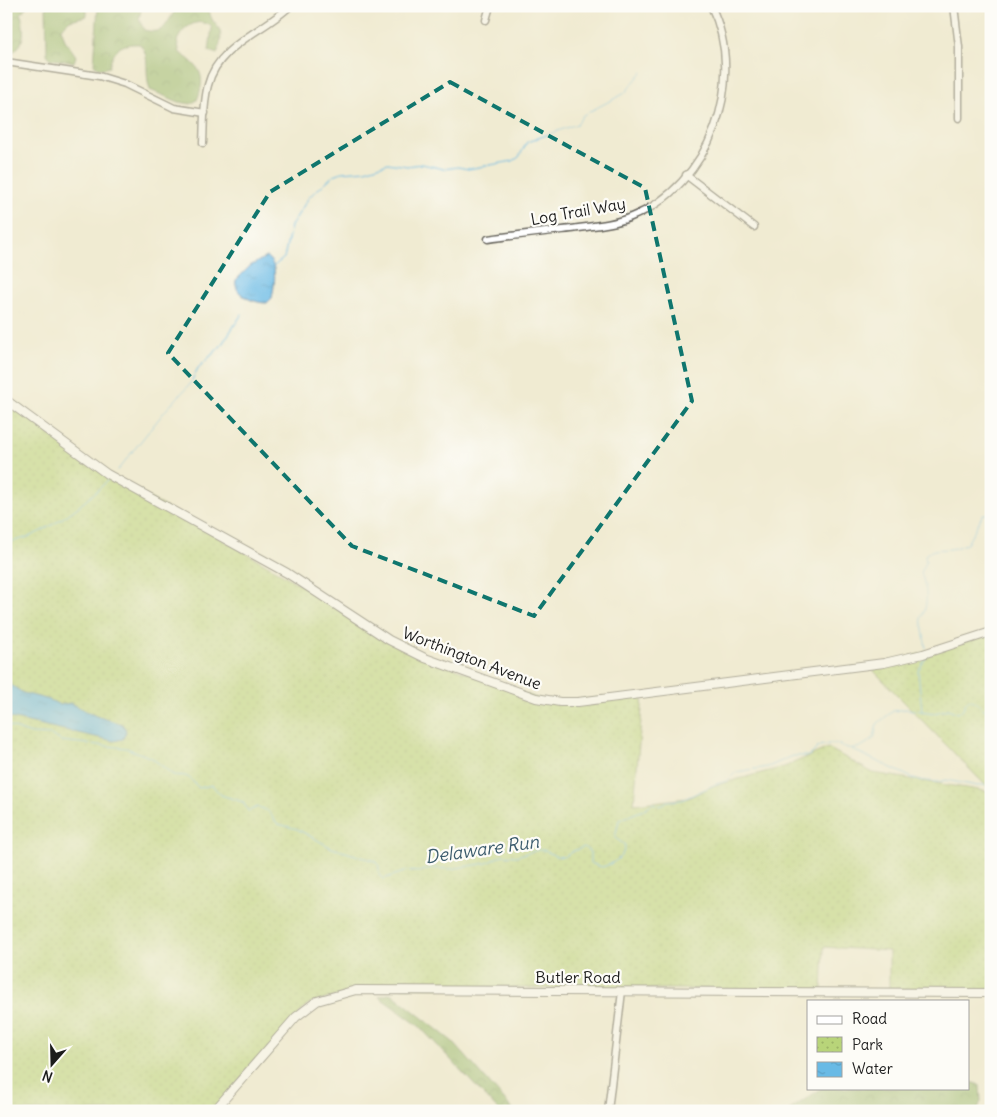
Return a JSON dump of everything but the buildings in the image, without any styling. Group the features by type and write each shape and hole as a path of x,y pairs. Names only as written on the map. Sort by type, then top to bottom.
{"main road":[{"name":"Worthington Avenue","path":"6,400 106,474 287,573 389,640 425,658 552,702 578,702 884,663 923,654 991,632"},
{"name":"Butler Road","path":"214,1111 296,1017 318,1002 340,993 390,989 991,993"}],"street":[{"path":"203,143 208,84 220,60 290,6"},
{"path":"486,20 490,6"},
{"name":"Log Trail Way","path":"488,239 602,225 625,220 661,201 686,175 710,142 722,98 724,46 711,6"},
{"path":"954,6 960,47 960,118"},
{"path":"6,62 99,76 125,84 174,108 205,113"},
{"path":"686,175 754,227"},
{"path":"608,1111 622,991"}],"highlighted area":[{"path":"450,82 645,188 692,401 534,616 352,546 168,353 270,192"}],"green space":[{"path":"6,6 27,6 21,14 23,33 21,44 13,52 6,55"},
{"path":"46,6 87,6 87,16 70,20 61,28 65,40 76,56 74,62 50,59 47,54"},
{"path":"98,6 142,6 139,19 144,30 158,31 165,26 179,6 209,6 212,19 221,36 217,54 209,51 212,27 207,24 196,23 192,25 183,31 177,41 180,53 192,62 200,72 201,84 197,100 191,104 179,102 150,90 145,54 140,44 119,48 113,56 109,67 97,67 94,64"},
{"path":"6,400 81,459 269,566 411,652 545,701 643,696 634,804 688,798 712,786 784,767 828,748 873,773 991,792 991,991 889,990 889,951 824,947 822,990 369,987 308,1004 212,1111 6,1111"},
{"path":"991,635 991,791 870,667"},
{"path":"391,993 453,1042 514,1111 499,1111 419,1026 379,997"},
{"path":"970,1082 980,1085 981,1101 977,1111 788,1111 819,1090 970,1090"}],"water":[{"path":"266,257 273,264 275,276 272,298 267,303 256,302 241,294 236,285 236,280 250,266"},
{"path":"6,685 11,685 23,693 50,700 60,705 70,703 96,716 122,724 126,732 123,739 114,741 6,717"}],"waterway":[{"path":"274,266 284,258 291,226 309,197 334,175 342,172 365,170 388,163 407,166 422,164 444,169 458,167 468,169 513,161 519,157 527,142 577,124 583,115 625,93 642,72"},
{"path":"117,471 165,411 190,384 198,368 220,347 242,314"},
{"path":"6,542 19,540 47,528 75,509 108,480"},
{"path":"926,648 921,618 926,602 925,585 921,573 926,561 925,555 934,550 952,549 967,544 983,514 991,514"},
{"path":"922,711 918,671 927,656"},
{"name":"Delaware Run","path":"6,725 31,734 51,735 61,741 126,748 152,758 173,775 188,777 199,788 212,785 221,795 243,802 248,811 258,807 269,812 278,824 297,829 332,848 375,861 379,866 379,875 383,879 407,871 419,872 431,868 450,869 487,863 502,855 516,856 538,850 544,850 555,856 564,857 584,847 590,852 590,863 602,867 618,859 623,853 625,845 615,838 619,820 643,810 653,803 661,806 667,801 682,800 716,784 727,781 736,772 768,767 793,756 808,756 820,746 831,744 852,749 865,745 874,738 877,724 893,711 906,709 935,713 948,709 958,713 969,700 972,700 985,710 991,709"},
{"path":"853,750 917,780 938,782 946,780 978,786 984,785 991,788"}]}
